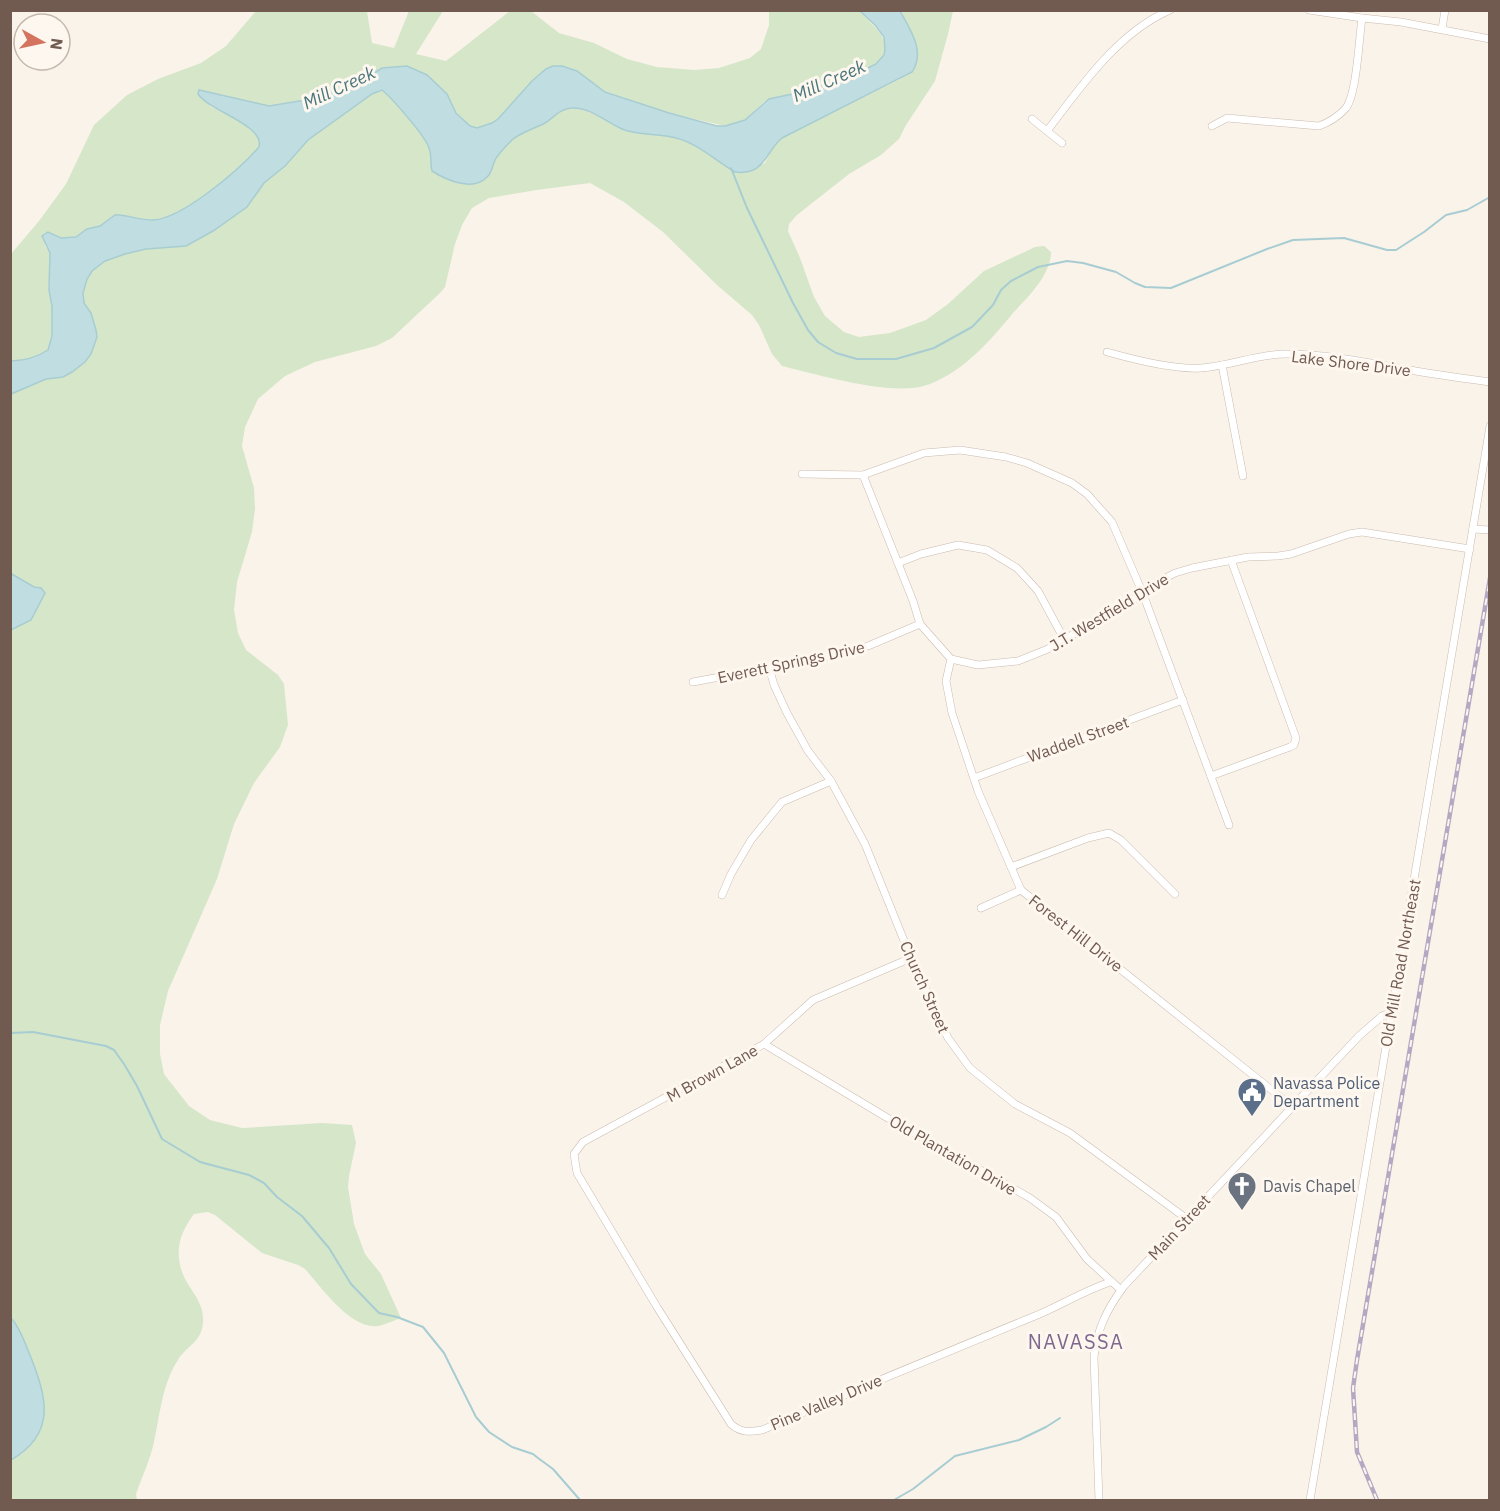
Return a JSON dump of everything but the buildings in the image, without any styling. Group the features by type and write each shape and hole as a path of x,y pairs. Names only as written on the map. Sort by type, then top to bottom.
{"street":[{"path":"1047,131 1114,50 1153,14 1170,10"},
{"path":"1309,10 1401,22 1490,39"},
{"path":"1442,29 1445,10"},
{"path":"1212,126 1227,118 1319,126 1332,122 1347,106 1353,83 1362,18"},
{"path":"1032,119 1062,143"},
{"name":"Lake Shore Drive","path":"1107,352 1178,367 1199,368 1256,357 1284,354 1309,355 1343,358 1490,382"},
{"path":"1222,365 1243,476"},
{"name":"Old Mill Road Northeast","path":"1310,1500 1490,426"},
{"path":"802,474 863,475 909,458 944,450 984,453 1028,463 1072,483 1101,507 1112,522 1143,594 1229,825"},
{"path":"863,475 920,624 951,659"},
{"path":"1473,529 1490,530"},
{"name":"J.T. Westfield Drive","path":"951,659 978,665 1018,661 1048,649 1175,573 1231,560 1291,554 1349,534 1362,532 1470,549"},
{"path":"898,562 958,545 987,550 1017,568 1038,591 1064,639"},
{"path":"1211,776 1290,747 1294,745 1296,738 1231,560"},
{"name":"Everett Springs Drive","path":"693,682 837,655 868,646 920,624"},
{"name":"Forest Hill Drive","path":"951,659 946,681 952,713 974,778 1021,890 1293,1107"},
{"name":"Church Street","path":"769,667 774,685 787,713 808,751 831,781 865,844 911,958 948,1038 970,1068 1015,1104 1070,1133 1105,1157 1187,1219"},
{"name":"Waddell Street","path":"974,778 1183,700"},
{"path":"722,896 731,874 751,840 782,802 831,781"},
{"path":"1011,867 1088,838 1109,833 1121,840 1175,894"},
{"path":"981,908 1021,890"},
{"name":"M Brown Lane","path":"574,1154 583,1142 764,1044 813,1000 911,958"},
{"name":"Main Street","path":"1099,1500 1094,1357 1101,1322 1121,1290 1187,1219 1374,1022 1392,1012"},
{"name":"Old Plantation Drive","path":"764,1044 886,1117 1030,1198 1056,1218 1087,1259 1121,1290"},
{"name":"Pine Valley Drive","path":"574,1154 577,1173 663,1317 731,1424 739,1431 762,1430 1110,1282"}],"green space":[{"path":"256,11 367,11 372,43 394,48 409,11 443,11 416,54 446,61 510,11 531,11 559,33 594,43 627,59 657,67 694,70 719,68 750,58 761,49 769,25 769,11 860,11 880,34 886,48 877,63 865,71 764,102 745,120 725,126 669,113 599,89 532,81 498,119 477,128 470,126 456,112 447,94 407,66 382,68 363,80 318,98 269,106 221,94 210,106 249,128 259,140 259,147 209,192 194,203 164,218 148,220 115,215 100,226 87,229 76,237 61,238 48,232 45,246 50,253 49,290 52,306 52,336 48,350 30,358 11,361 11,254 66,184 94,125 127,95 158,79 201,63 226,46"},
{"path":"900,11 953,11 935,81 899,139 881,155 849,174 797,215 789,224 788,231 814,297 825,316 844,332 859,337 890,333 926,320 948,304 984,271 1035,247 1044,246 1051,252 1047,269 1031,293 986,344 966,363 943,378 915,388 878,387 782,366 772,354 752,315 717,285 663,232 624,202 590,183 489,198 472,208 455,244 445,287 392,338 376,346 315,362 285,376 258,399 245,427 242,446 254,488 255,509 252,532 237,582 234,610 238,633 246,650 278,675 284,684 288,725 280,747 254,783 234,824 217,879 168,991 160,1025 160,1054 164,1074 189,1106 210,1120 242,1128 322,1123 352,1125 356,1143 348,1187 354,1224 365,1254 381,1274 401,1318 378,1326 357,1321 337,1306 305,1269 262,1253 215,1215 208,1212 194,1214 180,1240 179,1261 184,1276 201,1308 202,1330 197,1340 178,1360 168,1379 152,1449 136,1494 137,1500 11,1500 10,1460 25,1450 35,1438 44,1414 44,1400 36,1371 22,1336 10,1318 10,630 15,629 41,588 34,587 11,573 11,394 46,379 63,377 85,362 91,313 84,303 83,293 91,271 105,261 125,254 146,249 186,246 213,231 247,207 264,183 285,166 308,140 372,94 382,90 416,128 430,149 431,169 480,181 489,176 496,157 515,137 571,107 605,119 619,128 678,138 740,173 765,163 773,145 782,138 900,79 917,45"}],"water":[{"path":"860,11 900,11 912,33 917,49 916,64 912,72 782,138 759,167 745,172 735,172 684,140 628,131 592,112 579,108 568,108 512,140 495,159 489,175 481,181 474,184 460,183 432,171 429,148 415,127 382,90 372,94 308,140 285,166 264,183 247,207 213,231 186,246 146,249 125,254 105,261 92,271 83,293 84,303 91,313 97,337 91,354 85,362 63,377 46,379 11,394 11,361 44,353 48,350 52,336 52,306 49,290 50,253 42,236 48,232 61,238 76,237 87,229 100,226 115,215 148,220 164,218 194,203 209,192 259,147 259,139 254,132 204,100 198,94 199,90 269,106 318,98 363,80 382,68 407,66 427,75 447,94 456,113 470,126 477,128 498,119 546,69 562,66 577,71 605,92 669,113 717,126 725,126 745,120 769,99 852,76 876,64 884,55 884,37"},
{"path":"10,573 34,587 41,588 45,593 31,620 11,630"},
{"path":"11,1318 20,1331 36,1371 44,1400 44,1414 42,1426 36,1438 26,1450 11,1460"}],"waterway":[{"path":"731,168 747,208 808,330 818,342 836,353 857,359 896,359 934,348 972,327 993,305 1001,290 1011,281 1038,267 1067,261 1083,263 1116,272 1145,287 1171,288 1293,240 1344,238 1387,250 1396,250 1446,215 1467,210 1490,197"},
{"path":"10,1033 33,1032 106,1046 114,1050 137,1086 162,1139 200,1162 249,1175 264,1183 277,1197 302,1216 329,1248 351,1284 379,1313 423,1327 444,1353 476,1417 489,1432 512,1447 533,1454 553,1469 580,1500"},
{"path":"894,1500 913,1489 955,1456 1019,1440 1060,1418"}],"railway":[{"path":"1377,1500 1357,1452 1353,1388 1490,578"}],"place":[{"name":"Navassa Police Department","path":"1252,1118"},
{"name":"Davis Chapel","path":"1242,1212"}],"district":[{"name":"NAVASSA","path":"1076,1342"}],"water label":[{"name":"Mill Creek","path":"829,81"},
{"name":"Mill Creek","path":"339,88"}]}
